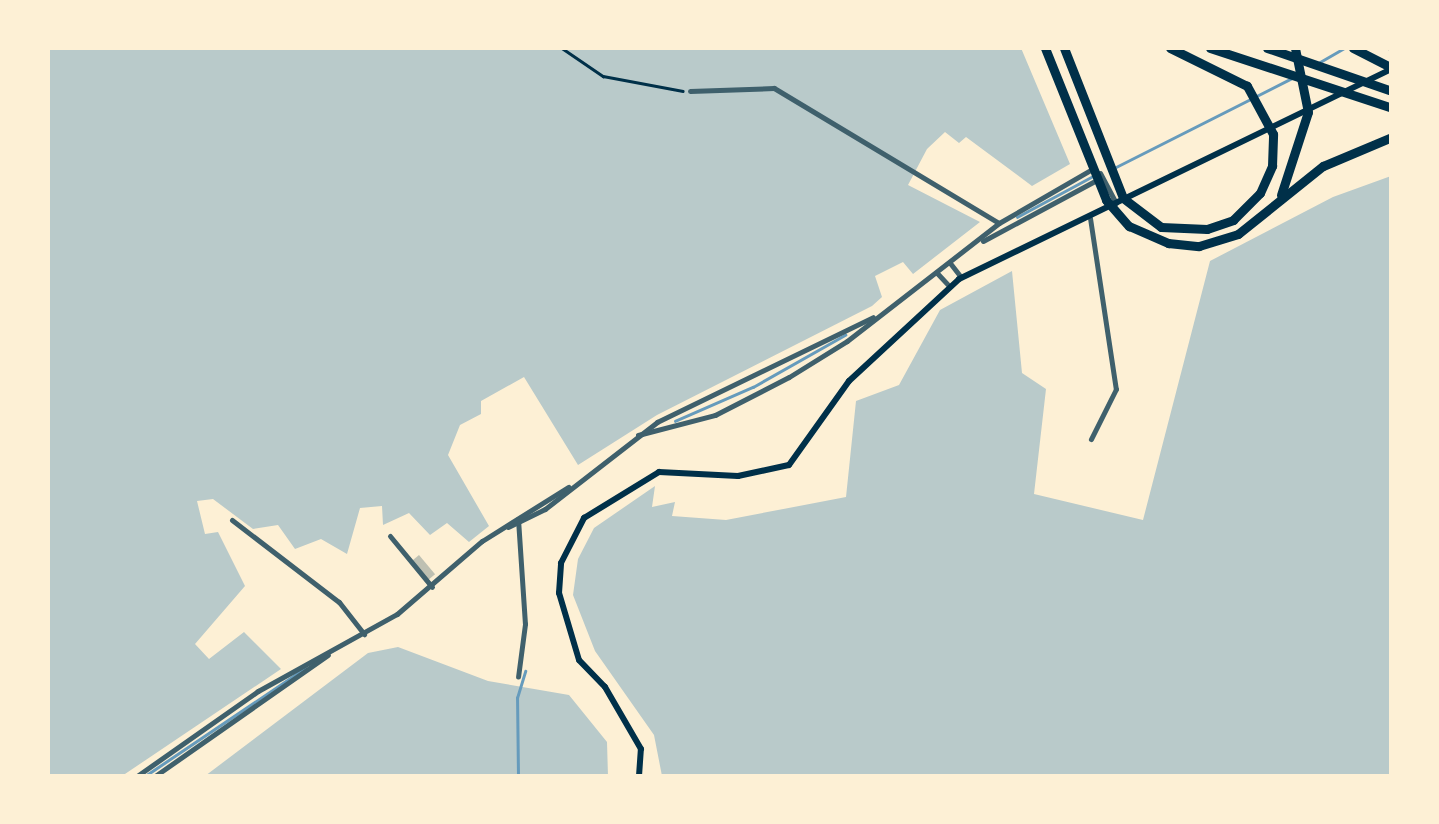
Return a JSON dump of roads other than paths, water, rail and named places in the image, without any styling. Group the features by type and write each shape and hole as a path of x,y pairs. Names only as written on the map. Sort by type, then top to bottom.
{"highway":[{"path":"1044,48 1098,186 1130,226 1156,240 1200,246 1238,234 1335,159 1392,137"},
{"path":"1064,48 1123,198 1161,226 1207,230 1232,220 1260,193 1272,166 1272,134 1247,86 1170,48"},
{"path":"1210,48 1392,108"},
{"path":"1267,48 1392,91"},
{"path":"1267,212 1293,172 1306,124 1307,90 1295,48"},
{"path":"1354,48 1392,68"}],"main road":[{"path":"639,776 641,749 604,687 586,668 557,580 584,518 659,472 749,476 789,465 848,380 948,286 1392,68"}],"street":[{"path":"690,91 774,88 844,125 915,178 999,223"},
{"path":"1100,174 1117,205"},
{"path":"638,435 715,415 804,368 950,264 999,223 1100,174"},
{"path":"976,244 1100,174"},
{"path":"1090,218 1090,242 1116,388 1091,439"},
{"path":"1081,222 1090,242"},
{"path":"950,264 961,278"},
{"path":"937,273 948,286"},
{"path":"137,776 258,691 364,634 432,587 497,531 638,435 880,314"},
{"path":"518,519 525,624 518,677"},
{"path":"232,520 339,602 364,634"},
{"path":"390,536 432,587"},
{"path":"154,776 333,651"}],"waterway":[{"path":"1320,62 1344,48"},
{"path":"1116,167 1292,78"},
{"path":"1017,217 1095,175"},
{"path":"675,421 753,387 845,335"},
{"path":"145,776 305,668"},
{"path":"518,776 517,698 525,671"}]}
